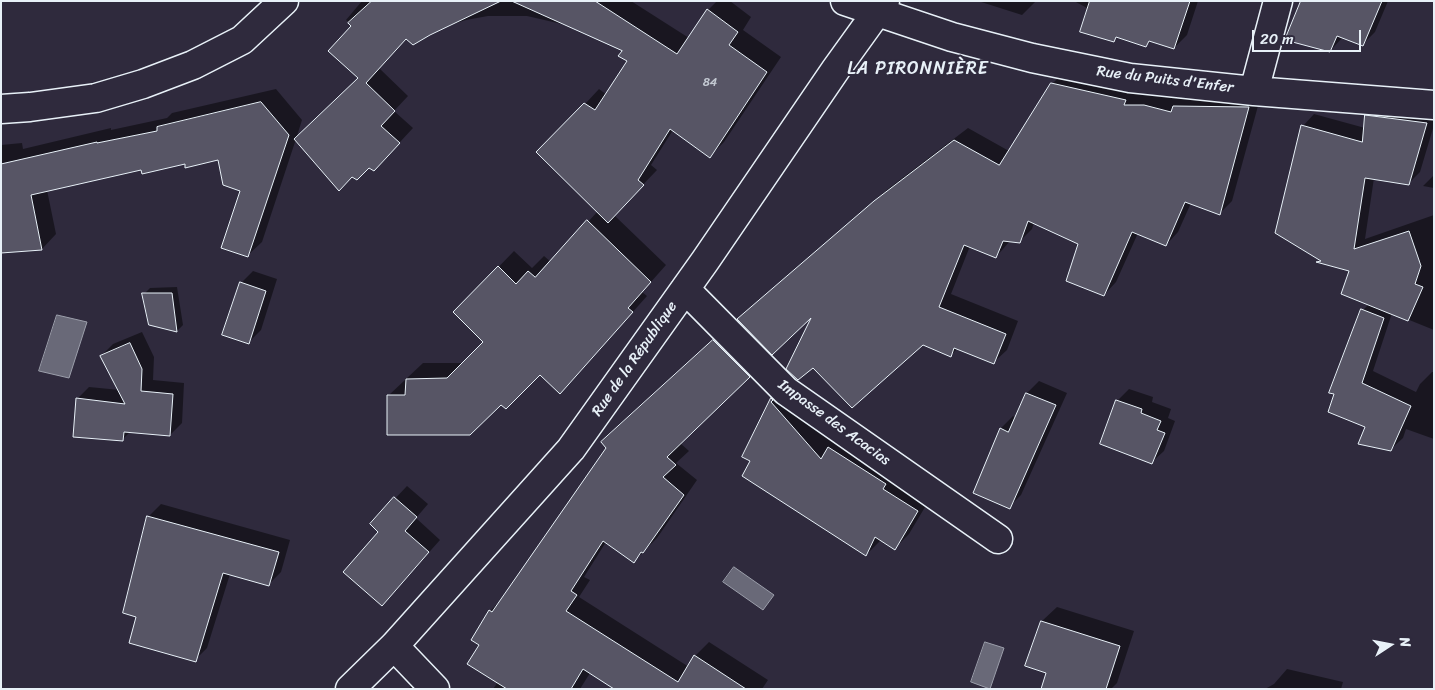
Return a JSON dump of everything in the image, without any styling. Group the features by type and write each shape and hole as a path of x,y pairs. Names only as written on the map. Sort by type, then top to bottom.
{"street":[{"path":"1,109 96,98 159,78 193,65 242,40 284,1"},
{"name":"Rue du Puits d'Enfer","path":"845,1 882,7 952,37 1062,64 1130,78 1254,91 1434,105"},
{"path":"1254,91 1278,1"},
{"name":"Rue de la République","path":"350,689 394,646 571,449 685,290 836,69 882,7"},
{"name":"Impasse des Acacias","path":"685,290 786,391 998,539"},
{"path":"394,646 435,689"}],"water":[{"path":"57,315 87,322 69,378 39,371"},
{"path":"734,567 774,595 763,610 723,582"},
{"path":"985,642 1004,648 990,689 971,682"}],"building":[{"path":"372,1 501,1 413,45 406,39 366,83 395,111 381,126 400,143 374,171 369,168 357,180 352,177 339,191 294,139 358,78 328,51 351,26 348,23"},
{"path":"512,1 595,1 677,54 707,9 738,32 729,45 767,72 710,158 670,129 638,180 644,185 608,223 536,152 584,103 595,110 627,61 618,56 622,51"},
{"path":"1090,1 1190,1 1174,49 1149,41 1146,47 1116,37 1114,42 1080,32"},
{"path":"1301,1 1382,1 1363,46 1337,36 1330,52 1285,40"},
{"path":"1051,83 1126,100 1124,105 1144,105 1171,112 1173,106 1249,107 1220,215 1185,202 1166,246 1132,232 1104,296 1066,281 1078,244 1028,221 1020,243 1003,241 996,258 964,245 939,307 1006,334 994,364 954,348 951,357 923,345 852,408 813,368 798,380 786,369 811,318 772,355 737,319 874,201 954,140 999,165"},
{"path":"261,102 289,135 248,257 221,248 240,191 223,185 218,160 185,168 185,164 142,174 141,170 31,195 42,250 1,253 1,164 97,142 157,131 157,127"},
{"path":"1365,115 1427,123 1409,185 1365,178 1354,249 1409,231 1421,266 1415,284 1423,287 1408,321 1341,294 1349,271 1316,262 1321,261 1275,233 1301,125 1362,142"},
{"path":"587,220 651,282 628,308 633,312 560,394 540,375 506,409 501,405 470,435 387,435 387,395 405,395 406,379 447,378 483,342 453,312 498,266 516,284 528,271 535,277"},
{"path":"240,282 266,291 249,344 222,335"},
{"path":"142,293 172,293 177,332 149,325"},
{"path":"1361,309 1384,318 1362,383 1411,406 1391,451 1358,444 1365,427 1328,412 1334,394 1329,393"},
{"path":"713,340 750,377 667,457 676,465 663,477 684,495 643,553 641,552 634,563 603,541 571,591 577,595 566,611 678,682 694,655 746,689 614,689 583,669 571,689 507,689 467,664 479,645 471,640 489,610 492,612 606,448 601,442"},
{"path":"130,343 142,369 141,391 173,394 170,436 124,432 123,441 73,437 76,398 125,404 100,356"},
{"path":"1026,393 1056,405 1010,509 973,493 1000,428 1008,432"},
{"path":"771,398 773,400 771,402 821,459 828,447 886,484 883,489 918,511 895,550 875,537 866,556 742,476 750,461 742,457"},
{"path":"1116,400 1142,409 1141,413 1161,421 1157,430 1165,433 1152,464 1100,444"},
{"path":"394,497 417,517 405,531 429,552 382,606 343,572 378,532 370,524"},
{"path":"147,516 279,552 269,586 223,573 196,662 129,643 136,617 123,613"},
{"path":"1041,621 1120,646 1106,689 1041,689 1046,673 1025,666"}],"district":[{"name":"LA PIRONNIÈRE","path":"918,69"}]}
